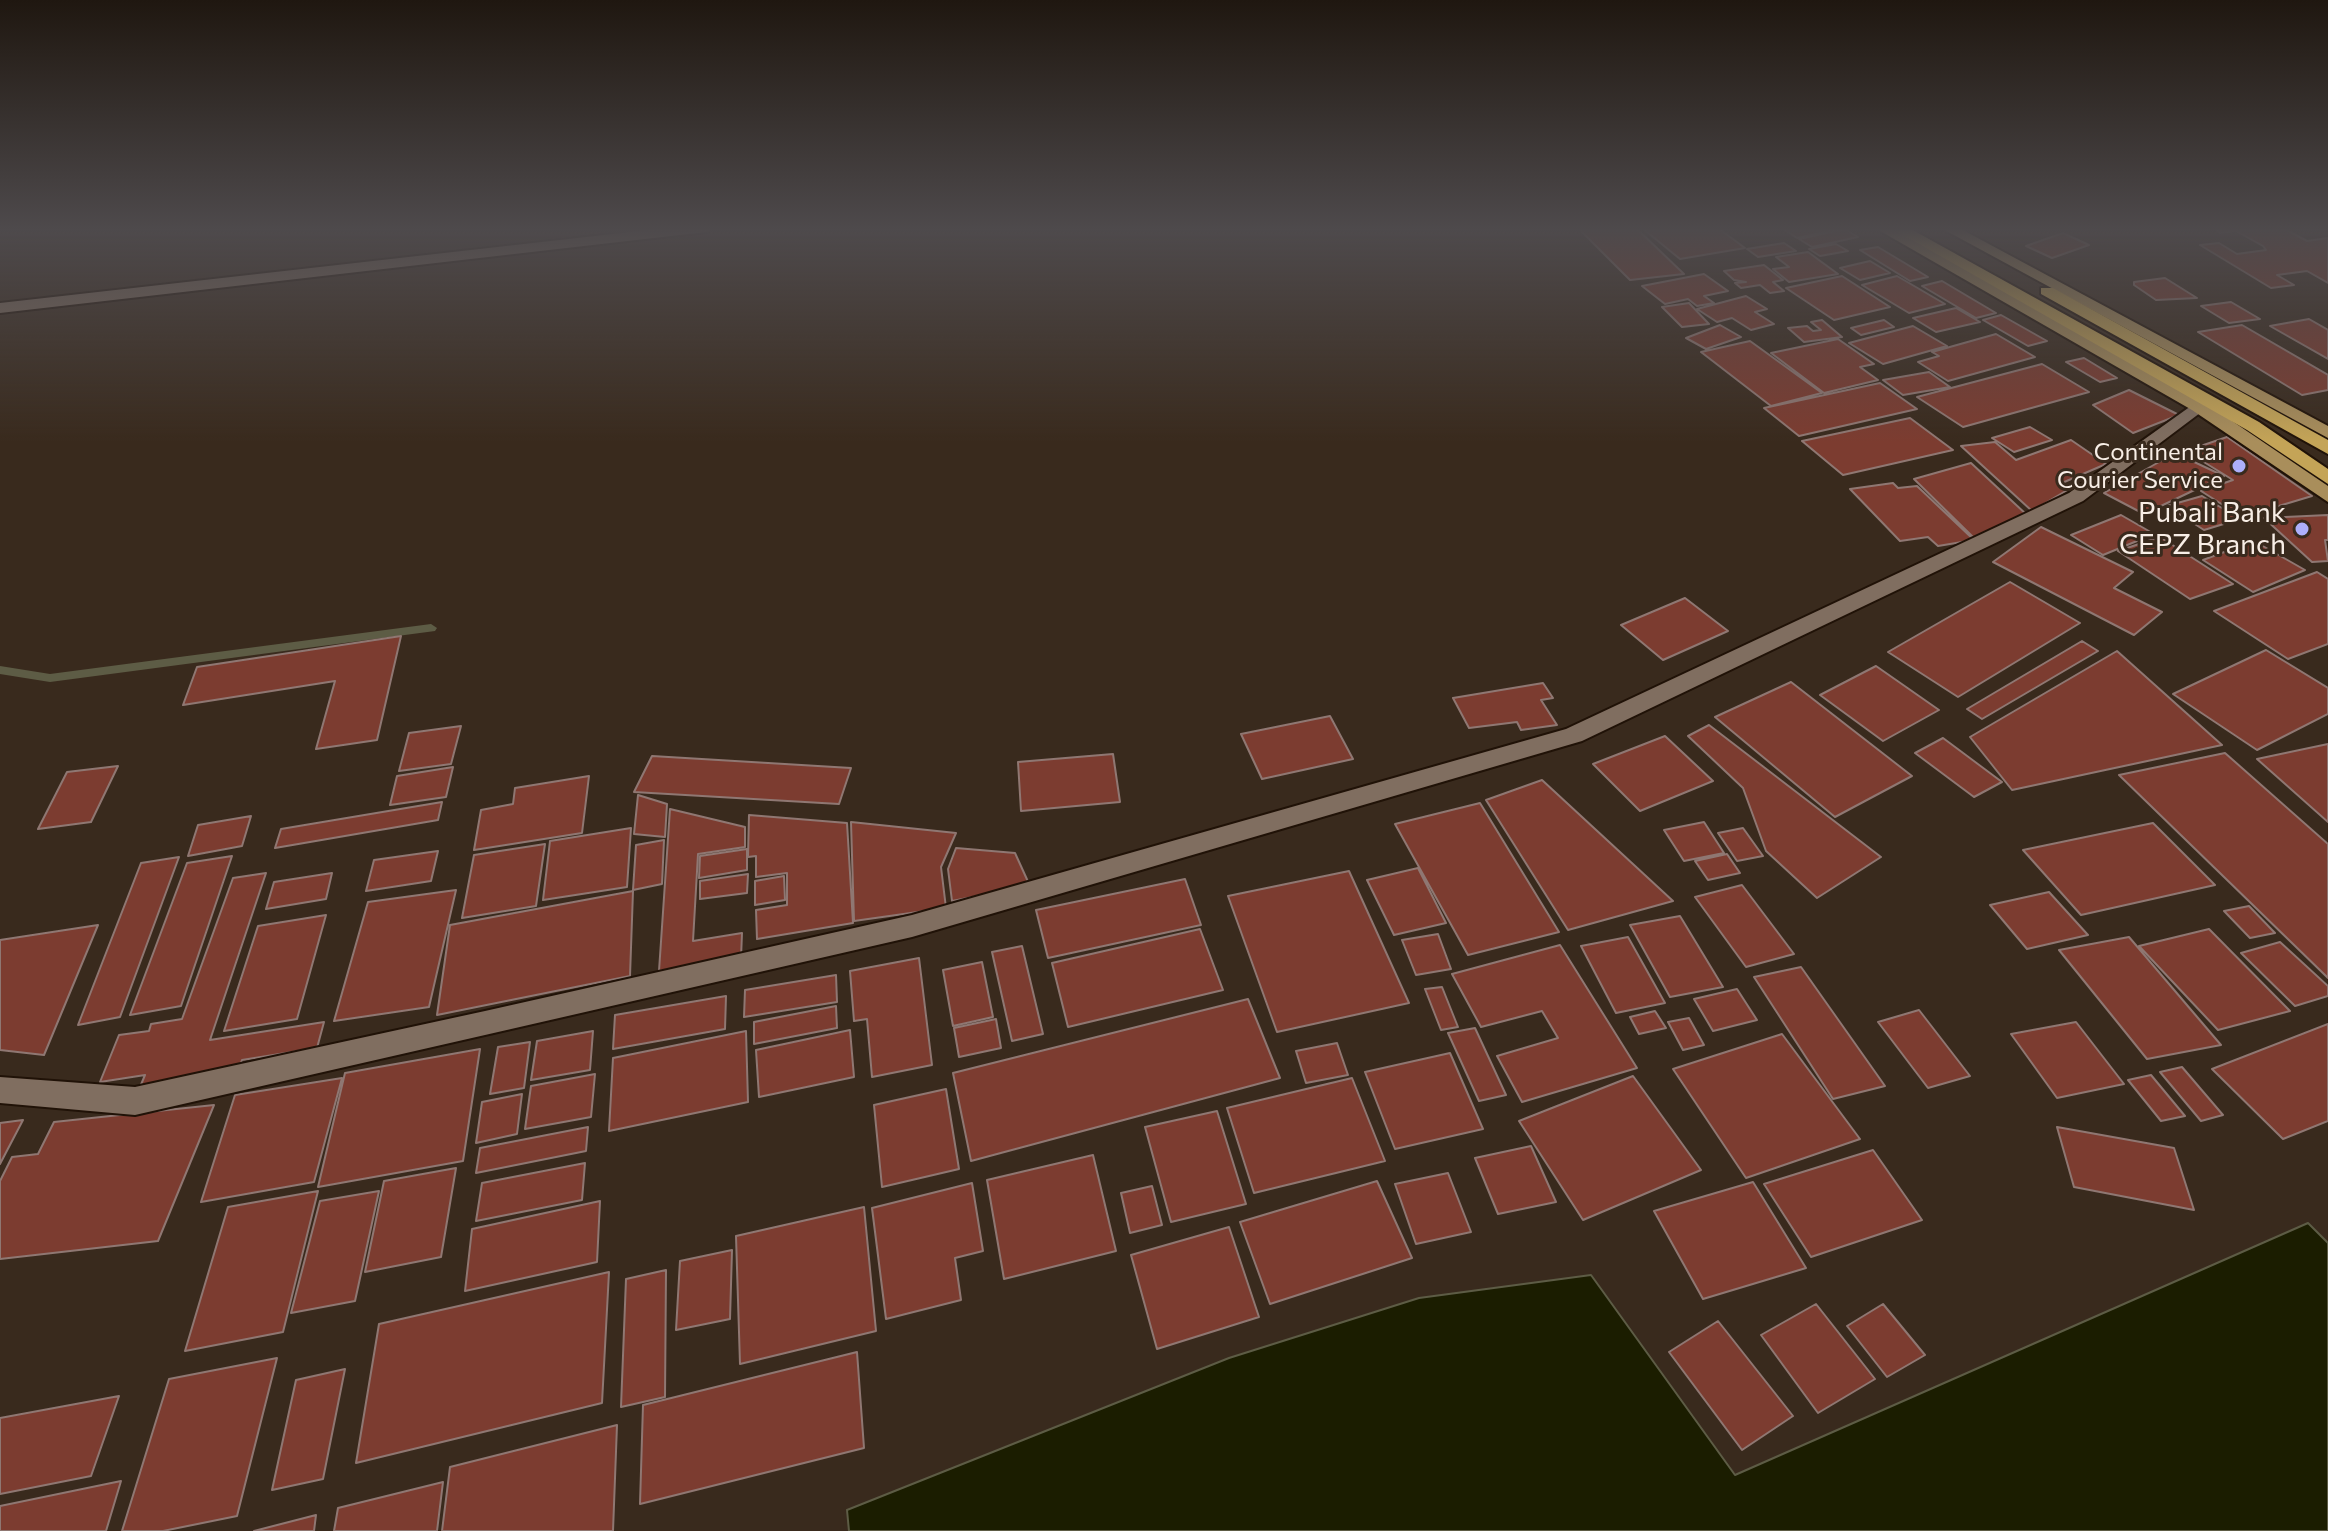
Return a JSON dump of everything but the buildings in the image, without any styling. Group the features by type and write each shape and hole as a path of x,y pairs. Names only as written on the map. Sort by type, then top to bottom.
{"highway":[{"path":"2026,299 2253,426 2328,478"},
{"path":"2063,299 2176,360 2328,448"}],"main road":[{"path":"2009,299 2198,406 2297,471 2328,496"},
{"path":"2084,299 2328,433"}],"street":[{"path":"0,308 75,299"},
{"path":"0,1090 135,1101 501,1019 912,926 1574,735 2076,497 2198,406"}],"shaded area":[{"path":"2308,1223 2328,1243 2328,1531 849,1531 847,1510 1229,1358 1419,1298 1591,1275 1735,1475"}],"waterway":[{"path":"0,670 50,678 431,628"}],"place":[{"name":"Continental Courier Service","path":"2239,466"},
{"name":"Pubali Bank CEPZ Branch","path":"2302,529"}]}
